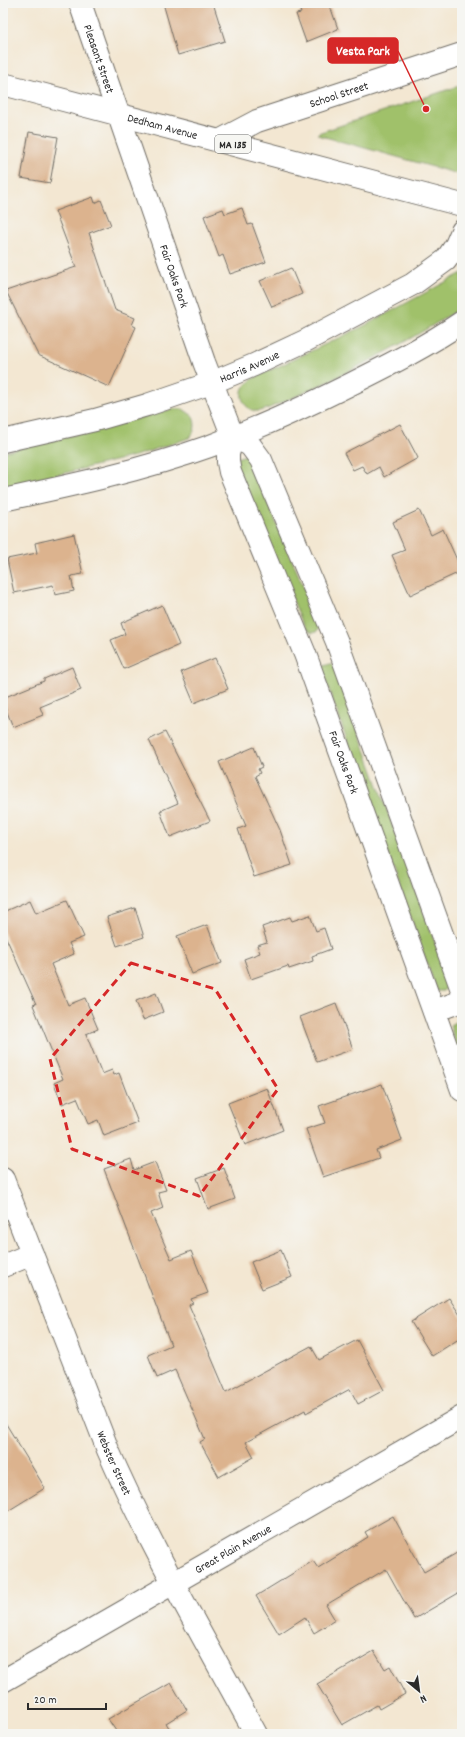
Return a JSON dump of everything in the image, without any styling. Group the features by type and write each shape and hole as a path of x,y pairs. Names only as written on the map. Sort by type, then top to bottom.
{"street":[{"name":"Pleasant Street","path":"80,3 119,114"},
{"name":"School Street","path":"219,141 245,126 269,116 462,54"},
{"name":"Dedham Avenue","path":"3,84 462,205"},
{"name":"Fair Oaks Park","path":"119,114 211,383 233,437 228,454 230,472 305,654 462,1090"},
{"name":"Harris Avenue","path":"3,441 108,416 164,399 211,383 281,352 413,284 446,260 456,245 462,231"},
{"path":"3,500 111,476 189,453 233,437 266,424 374,373 421,348 462,322"},
{"path":"233,437 250,445 262,460 337,642 462,990"},
{"path":"305,654 337,642"},
{"path":"434,1011 462,1001"},
{"name":"Webster Street","path":"3,1179 108,1450 139,1518 256,1734"},
{"path":"3,1266 32,1254"},
{"name":"Great Plain Avenue","path":"3,1681 462,1418"}],"highlighted area":[{"path":"131,963 215,989 278,1089 199,1196 72,1149 50,1059"}],"green space":[{"path":"462,85 462,175 318,135 318,133"},
{"path":"462,273 462,307 395,347 348,372 260,411 251,410 248,408 242,399 243,388 252,379 362,327"},
{"path":"172,409 183,409 193,416 195,428 189,438 135,456 3,488 3,452 118,424"},
{"path":"245,455 248,456 320,626 316,632 312,633 305,629 236,464 237,458"},
{"path":"330,663 335,667 450,984 444,991 437,991 322,670 324,665"},
{"path":"459,1020 462,1021 462,1067 450,1025"}],"building":[{"path":"163,3 213,3 225,41 178,55"},
{"path":"297,3 329,3 338,29 306,42 296,14 301,13"},
{"path":"29,132 58,137 50,183 21,178"},
{"path":"93,197 95,203 101,200 111,225 89,233 115,310 135,318 132,325 136,327 109,387 38,355 6,291 76,267 55,211"},
{"path":"242,208 248,225 252,224 266,262 230,274 223,255 219,257 204,216 223,209 225,214"},
{"path":"291,268 302,294 272,307 260,281"},
{"path":"400,424 418,458 384,477 379,467 367,474 362,466 353,470 344,453"},
{"path":"419,510 431,535 443,529 462,571 410,595 392,555 405,550 393,522"},
{"path":"74,534 83,574 71,576 74,591 55,595 53,585 14,593 7,559 37,553 35,543"},
{"path":"162,605 179,645 124,669 111,640 125,634 121,623"},
{"path":"215,658 228,689 194,703 181,672"},
{"path":"72,667 81,690 40,707 43,715 13,727 3,702 3,698 44,681 44,679"},
{"path":"165,732 210,821 170,837 160,811 178,803 149,740"},
{"path":"254,747 262,767 258,769 260,773 255,776 280,830 292,865 254,877 238,829 246,826 219,762"},
{"path":"30,900 36,913 67,900 84,937 69,943 74,954 51,964 68,1005 85,998 98,1029 86,1034 102,1074 112,1070 114,1075 119,1073 138,1123 104,1136 98,1120 88,1124 77,1098 62,1104 54,1083 63,1079 33,1005 36,1004 3,931 3,912"},
{"path":"135,908 144,937 117,946 107,917"},
{"path":"310,915 316,931 324,928 331,949 312,956 313,961 289,969 288,966 251,979 244,959 260,953 257,945 267,942 262,927 290,917 292,921"},
{"path":"207,925 222,963 192,974 177,936"},
{"path":"156,993 163,1012 143,1020 136,1001"},
{"path":"336,1003 353,1049 317,1062 300,1017"},
{"path":"382,1084 402,1140 376,1150 379,1158 323,1177 306,1129 325,1123 319,1106"},
{"path":"267,1088 283,1130 245,1145 228,1103"},
{"path":"131,1159 134,1170 155,1162 166,1190 158,1192 163,1208 151,1213 171,1259 191,1251 208,1293 191,1299 193,1303 189,1305 226,1392 311,1346 319,1360 357,1340 384,1390 358,1404 350,1389 306,1413 305,1410 246,1442 254,1457 219,1477 200,1442 205,1439 175,1370 157,1378 148,1355 171,1345 104,1169"},
{"path":"224,1168 235,1199 208,1209 197,1178"},
{"path":"281,1250 292,1277 262,1289 251,1262"},
{"path":"449,1298 462,1318 462,1337 432,1356 411,1322"},
{"path":"3,1419 45,1488 3,1514"},
{"path":"393,1516 424,1572 462,1550 462,1591 414,1619 386,1569 326,1605 335,1620 314,1633 305,1617 279,1634 256,1596 313,1561 318,1568 368,1537 365,1532"},
{"path":"374,1651 385,1669 390,1666 405,1694 379,1709 377,1705 342,1725 317,1684"},
{"path":"171,1683 187,1710 166,1723 173,1734 118,1734 108,1719"}],"place":[{"name":"Vesta Park","path":"426,109"}]}
